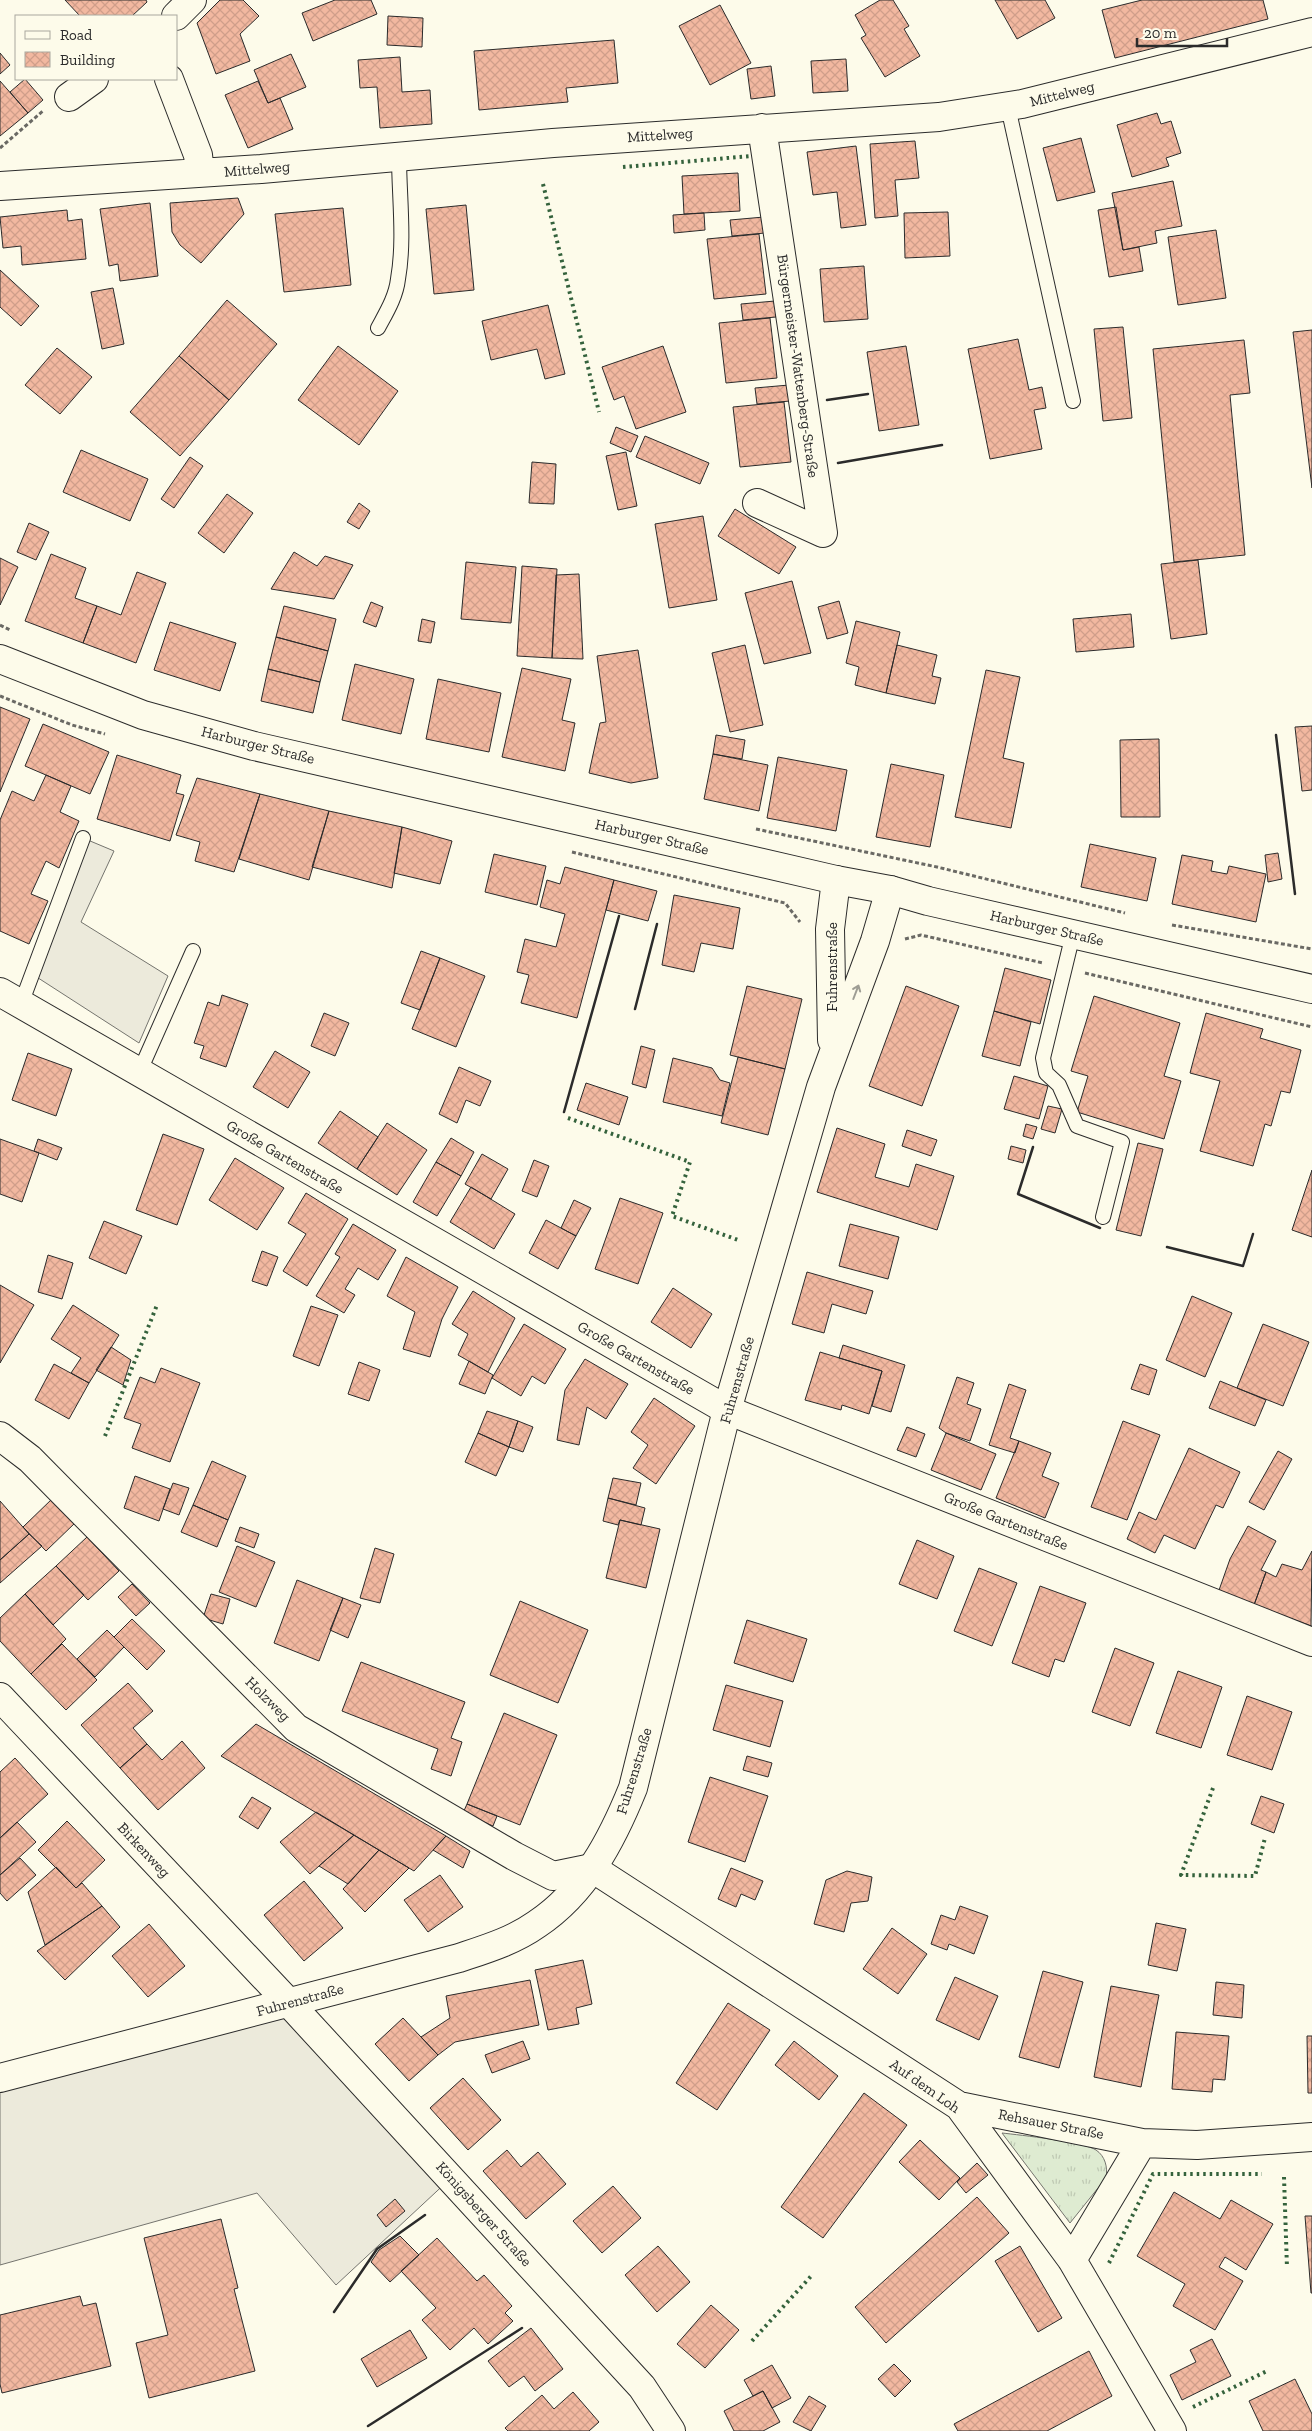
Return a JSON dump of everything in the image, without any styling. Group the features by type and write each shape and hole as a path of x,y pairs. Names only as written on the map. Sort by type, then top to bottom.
{"street":[{"path":"177,15 192,0"},
{"name":"Mittelweg","path":"0,186 200,173 762,128 939,116 1008,107 1312,32"},
{"path":"69,97 93,80"},
{"path":"169,80 198,156 200,173"},
{"name":"Bürgermeister-Wattenberg-Straße","path":"757,503 823,533 762,128"},
{"name":"Harburger Straße","path":"0,659 143,715 254,746 836,880 890,890 928,901 1312,989"},
{"name":"Fuhrenstraße","path":"832,1054 830,929 836,880"},
{"name":"Fuhrenstraße","path":"0,2078 459,1958 499,1944 537,1924 567,1899 592,1868 615,1831 632,1788 727,1410 832,1054 875,941 890,890"},
{"name":"Große Gartenstraße","path":"10,998 727,1410 1312,1642"},
{"name":"Holzweg","path":"0,1436 30,1459 296,1728 553,1876 592,1868"},
{"name":"Birkenweg","path":"0,1697 289,2003"},
{"name":"Auf dem Loh","path":"592,1868 959,2106 1072,2260 1172,2431"},
{"name":"Königsberger Straße","path":"289,2003 642,2387 671,2431"},
{"name":"Rehsauer Straße","path":"959,2106 1142,2143 1196,2145 1312,2137"},
{"path":"1072,2260 1142,2143"}],"lane":[{"path":"1008,107 1073,401"},
{"path":"378,328 393,298 398,280 400,258 399,156"},
{"path":"10,998 83,838"},
{"path":"1073,934 1043,1058 1046,1073 1059,1085 1078,1126 1122,1142 1103,1217"},
{"path":"139,1073 193,951"}],"path":[{"path":"0,148 44,110 69,97"},
{"path":"0,625 18,633"},
{"path":"753,828 937,867 1134,916"},
{"path":"1162,923 1312,949"},
{"path":"875,941 889,945 921,935 1312,1027"}],"green space":[{"path":"1002,2133 1079,2144 1096,2150 1104,2159 1107,2170 1106,2178 1070,2223"}],"shaded area":[{"path":"83,838 114,851 81,922 168,976 139,1043 32,974"},
{"path":"289,2003 451,2178 336,2285 257,2193 0,2265 0,2078"}],"building":[{"path":"65,0 146,0 147,2 133,15 79,15"},
{"path":"220,0 243,0 259,16 240,34 250,61 216,74 197,23"},
{"path":"335,0 371,0 377,14 313,41 302,13"},
{"path":"880,0 893,0 909,26 904,29 920,56 885,77 861,38 866,35 855,15"},
{"path":"995,0 1045,0 1055,18 1017,39"},
{"path":"1142,0 1263,0 1268,19 1115,58 1102,10"},
{"path":"720,5 751,63 710,85 679,26"},
{"path":"388,16 423,18 422,47 387,45"},
{"path":"614,40 618,83 566,88 568,102 479,110 474,51"},
{"path":"0,53 10,65 0,74"},
{"path":"291,54 306,87 268,103 254,70"},
{"path":"400,57 402,92 430,90 432,124 380,128 377,87 360,88 358,60"},
{"path":"846,59 848,91 813,93 811,61"},
{"path":"771,66 775,96 751,99 747,69"},
{"path":"26,80 43,100 28,113 10,92"},
{"path":"0,81 28,113 0,136"},
{"path":"258,81 268,103 280,98 293,129 248,148 225,95"},
{"path":"1157,113 1161,124 1171,121 1181,153 1166,158 1169,166 1132,177 1117,125"},
{"path":"1081,138 1095,192 1057,201 1043,148"},
{"path":"915,141 919,178 895,180 898,216 875,218 870,144"},
{"path":"856,146 866,225 841,228 837,192 813,195 807,152"},
{"path":"738,173 740,211 684,214 682,176"},
{"path":"1173,181 1182,226 1155,231 1157,243 1123,250 1112,193"},
{"path":"238,198 244,214 201,263 180,245 172,232 170,203"},
{"path":"150,203 158,276 120,281 118,264 109,266 100,209"},
{"path":"466,205 474,290 434,294 426,209"},
{"path":"1116,207 1123,250 1139,247 1143,271 1109,277 1098,210"},
{"path":"343,208 351,285 284,292 275,214"},
{"path":"67,210 68,221 82,219 86,259 22,265 21,246 3,248 0,217"},
{"path":"948,212 950,256 905,258 904,213"},
{"path":"704,213 705,230 674,233 673,215"},
{"path":"764,217 765,233 732,236 730,220"},
{"path":"1216,230 1226,298 1178,305 1168,237"},
{"path":"759,234 766,294 714,299 707,239"},
{"path":"864,266 868,319 824,322 820,269"},
{"path":"0,270 39,306 21,326 0,307"},
{"path":"113,288 124,344 102,349 91,292"},
{"path":"227,300 277,344 229,400 179,356"},
{"path":"775,301 776,317 743,320 741,304"},
{"path":"548,305 565,374 545,379 537,349 491,360 482,321"},
{"path":"770,318 777,378 726,383 719,323"},
{"path":"1123,327 1132,418 1103,421 1094,329"},
{"path":"1312,330 1312,488 1293,332"},
{"path":"1018,339 1029,390 1042,387 1046,408 1034,410 1042,449 990,459 968,349"},
{"path":"1244,340 1250,393 1230,395 1245,555 1174,562 1153,349"},
{"path":"338,346 398,391 359,445 298,400"},
{"path":"663,346 686,412 636,429 624,396 614,400 602,367"},
{"path":"906,346 919,425 879,431 867,352"},
{"path":"57,348 92,377 60,414 25,385"},
{"path":"179,356 229,400 180,456 130,412"},
{"path":"789,385 790,401 757,404 755,388"},
{"path":"784,402 791,462 740,467 733,407"},
{"path":"616,427 638,436 631,452 610,443"},
{"path":"645,436 709,463 700,484 636,457"},
{"path":"81,450 148,479 130,521 63,492"},
{"path":"626,452 637,506 618,510 606,456"},
{"path":"190,457 203,466 174,508 161,499"},
{"path":"532,462 556,464 554,504 529,503"},
{"path":"227,494 253,513 224,553 198,533"},
{"path":"359,503 370,511 359,529 347,522"},
{"path":"735,509 796,547 779,574 718,536"},
{"path":"703,516 717,600 669,608 655,524"},
{"path":"29,523 49,532 36,560 17,552"},
{"path":"294,552 317,566 325,556 353,565 334,599 271,589"},
{"path":"51,554 86,568 75,598 97,606 83,643 25,621"},
{"path":"0,558 18,567 0,605"},
{"path":"1198,560 1207,634 1171,639 1161,564"},
{"path":"466,562 516,567 511,623 461,619"},
{"path":"522,566 557,569 552,658 517,656"},
{"path":"137,572 166,583 136,663 83,643 97,606 121,615"},
{"path":"579,574 583,659 552,658 556,575"},
{"path":"792,581 811,653 764,664 745,593"},
{"path":"839,601 848,633 827,639 818,607"},
{"path":"371,602 383,607 376,627 363,622"},
{"path":"284,606 336,619 328,651 276,637"},
{"path":"1131,614 1134,647 1076,652 1073,619"},
{"path":"422,619 435,622 431,643 418,641"},
{"path":"856,621 900,632 886,693 855,685 859,667 846,663"},
{"path":"170,622 236,643 220,691 154,670"},
{"path":"276,637 328,651 320,682 268,669"},
{"path":"745,645 763,725 730,732 712,653"},
{"path":"897,645 937,655 932,676 941,678 935,704 886,693"},
{"path":"638,650 658,778 631,783 589,773 600,723 606,722 597,656"},
{"path":"355,664 414,679 401,734 342,720"},
{"path":"522,668 571,679 562,720 575,723 565,771 502,757"},
{"path":"268,669 320,682 313,713 261,701"},
{"path":"986,670 1020,677 1003,758 1024,763 1011,828 955,817"},
{"path":"438,679 501,693 489,752 426,739"},
{"path":"0,707 30,719 0,792"},
{"path":"43,724 109,752 90,794 25,766"},
{"path":"1312,726 1312,790 1302,791 1295,727"},
{"path":"716,735 745,740 742,759 713,754"},
{"path":"1159,739 1160,817 1121,817 1120,740"},
{"path":"713,754 768,765 759,811 704,799"},
{"path":"117,755 181,775 176,793 184,795 170,841 97,819"},
{"path":"778,757 847,770 836,831 767,818"},
{"path":"891,764 944,775 930,847 876,837"},
{"path":"46,775 71,786 60,812 79,821 59,868 46,861 31,894 48,901 29,944 0,931 0,820 12,791 34,801"},
{"path":"197,778 260,794 234,872 195,861 200,842 176,835"},
{"path":"260,794 329,811 309,880 239,859"},
{"path":"329,811 402,827 392,888 312,867"},
{"path":"402,827 452,841 440,884 394,873"},
{"path":"1090,844 1156,858 1147,901 1081,887"},
{"path":"1278,853 1282,879 1268,882 1265,855"},
{"path":"494,854 546,866 537,905 485,892"},
{"path":"1182,855 1213,861 1211,871 1227,874 1229,866 1266,874 1256,922 1172,904"},
{"path":"565,867 614,880 577,1018 521,1003 529,975 517,972 525,939 556,947 565,914 540,907 547,880 560,884"},
{"path":"614,880 657,891 648,921 606,910"},
{"path":"674,895 740,908 733,949 701,943 694,972 662,965"},
{"path":"421,951 440,958 420,1010 401,1003"},
{"path":"440,958 485,976 456,1047 412,1029"},
{"path":"1005,968 1051,980 1040,1024 994,1011"},
{"path":"747,986 802,999 785,1069 730,1055"},
{"path":"906,986 959,1006 922,1106 869,1086"},
{"path":"222,995 248,1004 226,1067 200,1058 204,1046 194,1043 208,1002 219,1006"},
{"path":"1094,996 1180,1023 1164,1076 1181,1081 1164,1139 1077,1112 1088,1076 1071,1071"},
{"path":"994,1011 1031,1022 1020,1066 982,1056"},
{"path":"324,1013 349,1023 335,1056 311,1046"},
{"path":"1206,1013 1263,1029 1260,1038 1301,1050 1290,1093 1281,1091 1271,1126 1265,1124 1253,1166 1200,1151 1220,1081 1190,1073"},
{"path":"641,1046 655,1050 646,1088 632,1084"},
{"path":"275,1051 310,1072 288,1108 253,1087"},
{"path":"28,1053 72,1069 56,1116 12,1100"},
{"path":"738,1057 785,1069 768,1135 721,1123"},
{"path":"673,1058 712,1068 720,1080 730,1083 722,1116 663,1102"},
{"path":"459,1067 491,1081 480,1106 466,1100 457,1123 439,1114"},
{"path":"1014,1076 1048,1086 1039,1119 1004,1109"},
{"path":"586,1083 628,1097 619,1125 577,1110"},
{"path":"1048,1106 1062,1109 1055,1133 1041,1129"},
{"path":"340,1111 378,1137 357,1169 318,1143"},
{"path":"387,1123 427,1150 397,1195 357,1169"},
{"path":"1026,1124 1037,1127 1033,1139 1023,1136"},
{"path":"837,1128 885,1144 875,1177 909,1187 916,1164 954,1176 937,1230 817,1192"},
{"path":"907,1130 937,1140 931,1156 902,1146"},
{"path":"163,1134 204,1149 177,1225 136,1210"},
{"path":"451,1138 474,1152 461,1176 436,1162"},
{"path":"0,1139 39,1153 22,1202 0,1194"},
{"path":"38,1139 62,1148 57,1160 34,1151"},
{"path":"1138,1143 1163,1149 1141,1236 1116,1230"},
{"path":"1011,1146 1026,1150 1023,1163 1008,1159"},
{"path":"482,1154 508,1169 491,1199 465,1184"},
{"path":"235,1158 284,1188 257,1230 209,1200"},
{"path":"534,1160 549,1166 537,1197 522,1191"},
{"path":"436,1162 461,1176 437,1216 413,1202"},
{"path":"1312,1170 1312,1237 1292,1230"},
{"path":"471,1187 515,1214 494,1249 450,1222"},
{"path":"306,1193 348,1219 307,1286 283,1271 306,1234 288,1223"},
{"path":"620,1198 663,1213 638,1284 595,1269"},
{"path":"574,1200 591,1208 576,1236 561,1228"},
{"path":"546,1220 576,1236 558,1269 529,1253"},
{"path":"104,1221 142,1236 126,1274 89,1258"},
{"path":"353,1224 396,1250 378,1280 358,1268 345,1289 355,1295 344,1313 316,1296 340,1257 335,1254"},
{"path":"850,1224 899,1237 888,1279 839,1266"},
{"path":"262,1251 278,1257 267,1286 252,1281"},
{"path":"48,1255 73,1263 62,1299 38,1292"},
{"path":"406,1257 458,1287 442,1319 430,1357 403,1349 415,1312 387,1296"},
{"path":"807,1272 873,1291 866,1314 832,1304 824,1333 792,1324"},
{"path":"0,1285 34,1305 0,1363"},
{"path":"673,1288 712,1314 691,1348 651,1322"},
{"path":"473,1291 515,1318 488,1372 458,1355 468,1334 452,1324"},
{"path":"1192,1296 1232,1313 1205,1377 1166,1360"},
{"path":"73,1305 119,1335 89,1383 71,1373 81,1358 51,1339"},
{"path":"311,1306 338,1315 319,1366 293,1356"},
{"path":"524,1324 566,1349 545,1384 532,1376 521,1396 492,1378"},
{"path":"1263,1324 1309,1342 1283,1406 1237,1388"},
{"path":"843,1345 905,1365 891,1412 872,1406 882,1371 839,1358"},
{"path":"111,1347 131,1360 123,1385 96,1370"},
{"path":"820,1352 882,1371 869,1414 842,1405 841,1410 805,1400"},
{"path":"585,1359 628,1384 606,1419 587,1407 579,1445 557,1440 565,1390"},
{"path":"469,1361 493,1375 485,1394 459,1384"},
{"path":"359,1362 380,1370 369,1401 348,1394"},
{"path":"54,1364 89,1383 69,1419 35,1400"},
{"path":"1140,1364 1157,1370 1149,1395 1131,1389"},
{"path":"161,1368 200,1383 170,1462 132,1448 141,1424 124,1418 140,1377 155,1383"},
{"path":"957,1377 974,1383 967,1404 981,1409 970,1441 946,1433 939,1428"},
{"path":"1220,1381 1266,1400 1255,1426 1209,1408"},
{"path":"1009,1384 1026,1390 1010,1438 1019,1441 1015,1453 989,1445"},
{"path":"654,1398 695,1426 656,1484 633,1468 648,1445 631,1432"},
{"path":"487,1411 518,1421 509,1447 478,1433"},
{"path":"518,1421 533,1427 523,1452 509,1447"},
{"path":"1123,1421 1160,1435 1127,1520 1091,1507"},
{"path":"907,1427 925,1434 916,1457 897,1450"},
{"path":"478,1433 509,1447 496,1476 465,1462"},
{"path":"946,1433 996,1454 981,1490 931,1470"},
{"path":"1019,1441 1051,1453 1042,1476 1059,1483 1045,1518 996,1498"},
{"path":"1189,1448 1240,1472 1223,1508 1216,1505 1195,1549 1164,1535 1155,1553 1127,1539 1139,1512 1156,1520"},
{"path":"1278,1451 1292,1459 1264,1510 1249,1502"},
{"path":"212,1461 246,1476 228,1520 193,1505"},
{"path":"135,1476 170,1489 159,1521 124,1508"},
{"path":"613,1478 641,1483 636,1505 608,1498"},
{"path":"173,1483 189,1488 179,1515 163,1509"},
{"path":"53,1498 76,1522 46,1551 23,1527"},
{"path":"608,1498 645,1508 641,1525 620,1520 618,1525 603,1521"},
{"path":"0,1501 29,1534 0,1560"},
{"path":"193,1505 228,1520 217,1547 181,1532"},
{"path":"620,1520 660,1529 646,1588 606,1578"},
{"path":"1248,1526 1276,1541 1261,1570 1266,1572 1254,1605 1218,1593 1230,1559"},
{"path":"240,1527 259,1534 254,1548 235,1541"},
{"path":"29,1534 42,1546 0,1583 0,1560"},
{"path":"87,1537 119,1571 88,1600 56,1566"},
{"path":"917,1540 954,1556 937,1599 899,1584"},
{"path":"237,1546 275,1562 256,1607 219,1592"},
{"path":"375,1548 394,1554 380,1603 360,1598"},
{"path":"1312,1551 1311,1626 1254,1605 1266,1572 1276,1577 1282,1564 1302,1570"},
{"path":"56,1566 84,1595 53,1625 25,1594"},
{"path":"979,1568 1017,1583 992,1646 954,1631"},
{"path":"297,1580 343,1598 319,1661 274,1643"},
{"path":"132,1584 150,1603 136,1616 118,1597"},
{"path":"1040,1586 1086,1603 1064,1662 1055,1659 1049,1677 1012,1663"},
{"path":"25,1594 66,1639 31,1674 0,1641 0,1618"},
{"path":"211,1594 230,1599 223,1624 203,1618"},
{"path":"343,1598 361,1605 348,1638 330,1630"},
{"path":"520,1601 588,1630 558,1703 490,1675"},
{"path":"132,1619 165,1651 147,1670 114,1637"},
{"path":"747,1620 807,1639 793,1682 734,1663"},
{"path":"107,1630 124,1647 95,1677 77,1659"},
{"path":"62,1644 97,1680 66,1710 31,1674"},
{"path":"1115,1648 1154,1663 1130,1726 1092,1712"},
{"path":"361,1662 465,1702 451,1738 462,1742 451,1776 431,1769 438,1749 342,1711"},
{"path":"1178,1671 1222,1687 1201,1748 1156,1733"},
{"path":"128,1683 153,1711 133,1728 147,1744 120,1768 81,1725"},
{"path":"726,1685 783,1701 770,1747 713,1730"},
{"path":"1247,1696 1292,1712 1272,1770 1227,1755"},
{"path":"504,1713 557,1735 520,1825 467,1804"},
{"path":"256,1724 446,1836 414,1871 221,1756"},
{"path":"182,1741 205,1768 158,1810 120,1768 147,1744 162,1760"},
{"path":"747,1756 772,1763 768,1777 743,1770"},
{"path":"15,1758 48,1794 0,1838 0,1772"},
{"path":"710,1777 768,1796 745,1862 688,1842"},
{"path":"1261,1796 1284,1804 1274,1833 1251,1824"},
{"path":"252,1797 271,1808 258,1829 239,1817"},
{"path":"467,1804 497,1816 493,1826 463,1813"},
{"path":"316,1812 354,1835 310,1874 280,1842"},
{"path":"67,1821 105,1860 76,1888 38,1850"},
{"path":"17,1822 36,1842 0,1875 0,1838"},
{"path":"354,1835 379,1850 348,1884 319,1866"},
{"path":"446,1836 470,1851 463,1868 433,1850"},
{"path":"379,1850 409,1868 365,1912 343,1889"},
{"path":"20,1858 36,1875 7,1901 0,1893 0,1875"},
{"path":"56,1867 76,1888 82,1883 102,1906 45,1945 28,1892"},
{"path":"731,1868 763,1881 755,1900 741,1894 736,1907 718,1899"},
{"path":"847,1871 872,1877 868,1901 851,1903 844,1932 814,1924 826,1880"},
{"path":"440,1875 463,1907 428,1932 404,1900"},
{"path":"304,1881 343,1928 304,1961 264,1915"},
{"path":"102,1906 120,1927 65,1980 37,1951"},
{"path":"960,1906 988,1916 974,1954 949,1944 947,1950 931,1944 941,1915 955,1920"},
{"path":"1156,1923 1186,1929 1177,1971 1148,1965"},
{"path":"149,1924 185,1966 148,1997 112,1956"},
{"path":"892,1928 927,1954 898,1994 863,1969"},
{"path":"583,1960 592,2004 576,2008 579,2024 548,2030 535,1970"},
{"path":"1043,1971 1083,1982 1059,2068 1019,2057"},
{"path":"955,1977 998,1996 979,2040 936,2020"},
{"path":"530,1980 539,2025 455,2042 438,2055 421,2037 450,2018 446,1996"},
{"path":"1216,1982 1244,1985 1242,2018 1213,2015"},
{"path":"1111,1986 1159,1995 1141,2087 1094,2077"},
{"path":"728,2003 770,2030 717,2110 676,2083"},
{"path":"403,2018 438,2055 409,2081 375,2044"},
{"path":"1176,2032 1229,2036 1225,2080 1213,2079 1212,2092 1172,2089"},
{"path":"1307,2036 1312,2036 1312,2093 1308,2093"},
{"path":"523,2041 530,2059 492,2073 485,2055"},
{"path":"794,2041 838,2076 819,2100 775,2065"},
{"path":"463,2078 501,2120 468,2150 430,2108"},
{"path":"864,2093 907,2125 823,2238 781,2207"},
{"path":"920,2140 960,2178 939,2200 899,2162"},
{"path":"507,2150 521,2167 538,2152 566,2184 526,2219 483,2171"},
{"path":"977,2163 988,2175 966,2193 957,2182"},
{"path":"613,2186 641,2218 602,2253 573,2221"},
{"path":"1174,2192 1220,2219 1231,2200 1273,2224 1246,2270 1225,2257 1219,2267 1243,2281 1215,2330 1173,2306 1185,2284 1137,2256"},
{"path":"977,2197 1009,2233 886,2343 855,2307"},
{"path":"395,2199 405,2211 386,2227 377,2215"},
{"path":"1305,2216 1312,2216 1312,2293 1311,2293"},
{"path":"221,2219 238,2288 234,2289 255,2371 149,2398 136,2343 168,2335 144,2238"},
{"path":"400,2236 419,2255 390,2282 371,2262 379,2250"},
{"path":"437,2238 477,2281 484,2275 512,2306 505,2313 513,2321 488,2344 474,2328 450,2350 422,2320 436,2308 401,2271"},
{"path":"658,2246 690,2282 657,2312 625,2275"},
{"path":"1020,2246 1062,2318 1038,2332 995,2261"},
{"path":"80,2296 83,2306 96,2303 111,2366 2,2393 0,2384 0,2315"},
{"path":"711,2305 739,2330 705,2368 677,2344"},
{"path":"531,2328 563,2369 535,2391 524,2376 509,2387 488,2361"},
{"path":"410,2330 427,2358 377,2387 361,2359"},
{"path":"1212,2339 1231,2376 1182,2400 1170,2375 1196,2362 1190,2350"},
{"path":"1089,2351 1112,2396 1047,2431 958,2431 954,2424"},
{"path":"894,2364 911,2381 895,2397 878,2379"},
{"path":"772,2365 791,2398 772,2408 763,2391 753,2396 744,2380"},
{"path":"1295,2379 1312,2414 1312,2431 1263,2431 1249,2401"},
{"path":"763,2391 780,2422 763,2431 734,2431 724,2411"},
{"path":"573,2392 599,2422 589,2431 508,2431 505,2428 542,2395 554,2409"},
{"path":"809,2396 826,2406 811,2431 793,2422"}],"hedge":[{"path":"623,167 751,156"},
{"path":"543,184 599,412"},
{"path":"568,1118 690,1162 672,1216 738,1240"},
{"path":"105,1436 157,1305"},
{"path":"1213,1788 1181,1875 1255,1876 1265,1838"},
{"path":"1109,2263 1153,2174 1262,2174"},
{"path":"1284,2177 1287,2268"},
{"path":"752,2341 813,2274"},
{"path":"1193,2407 1267,2371"}],"wall":[{"path":"827,400 868,394"},
{"path":"838,463 942,445"},
{"path":"1276,735 1295,894"},
{"path":"564,1112 619,916"},
{"path":"635,1009 657,924"},
{"path":"1033,1147 1018,1194 1100,1228"},
{"path":"1167,1247 1243,1266 1253,1234"},
{"path":"334,2312 377,2249 425,2215"},
{"path":"368,2426 522,2328"}]}
